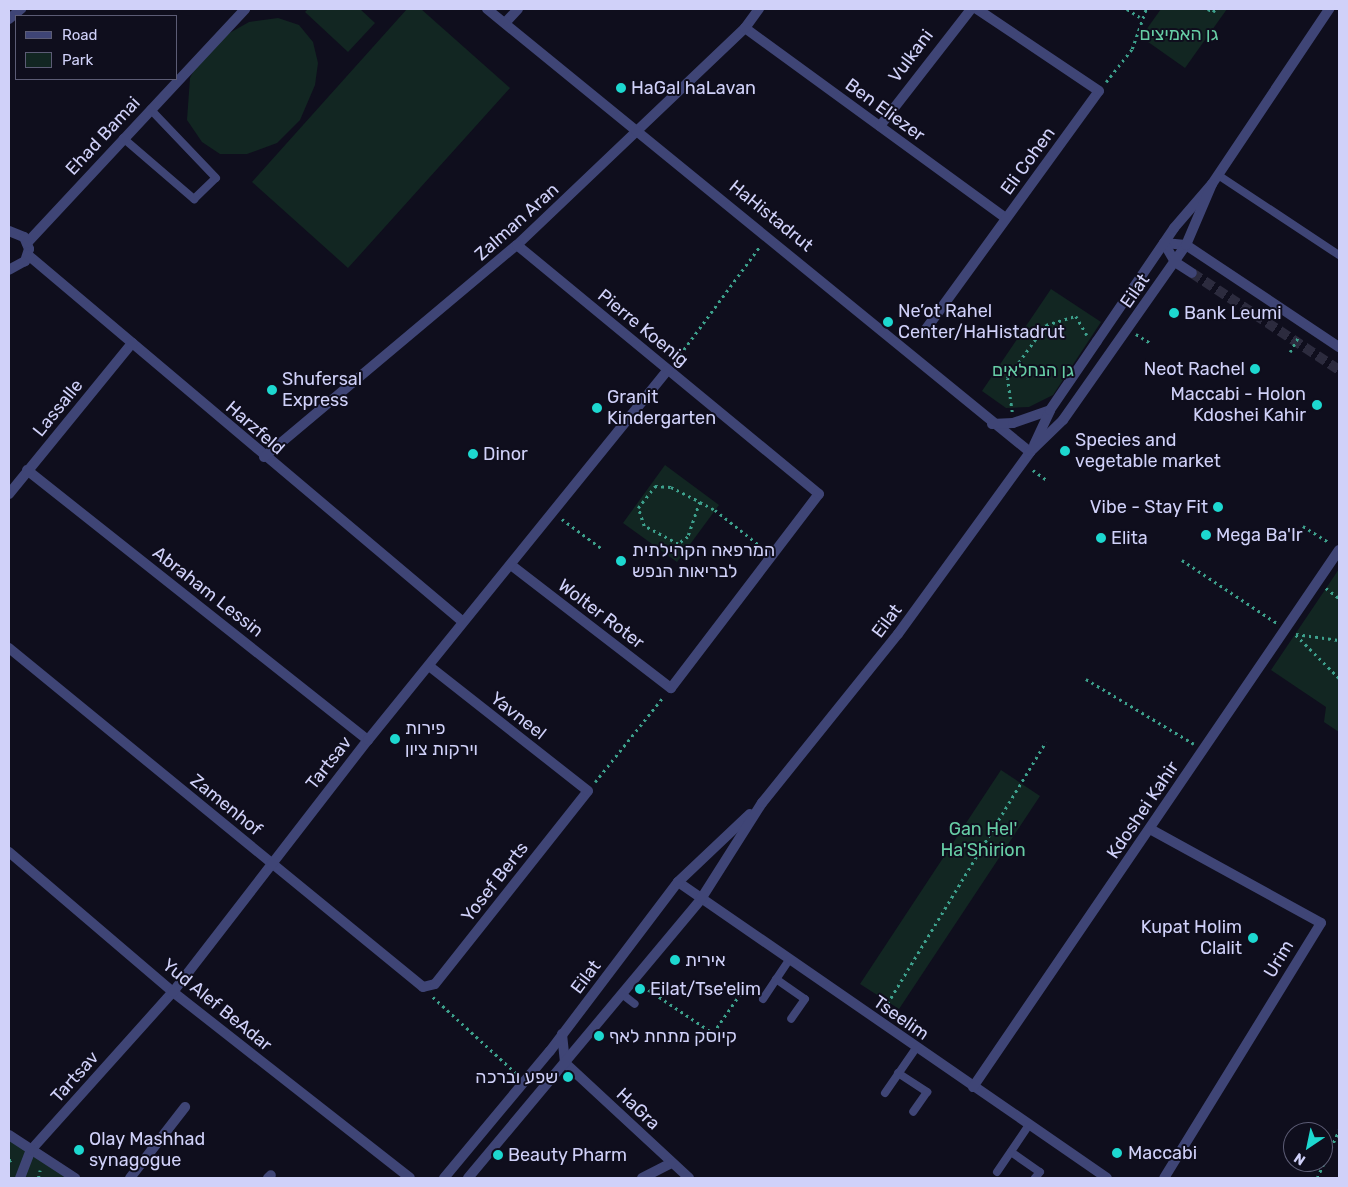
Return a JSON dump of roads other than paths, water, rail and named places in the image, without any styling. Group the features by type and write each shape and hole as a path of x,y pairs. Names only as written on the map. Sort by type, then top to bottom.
{"street":[{"path":"9,19 21,9"},
{"name":"Ehad Bamai","path":"178,80 245,9"},
{"name":"HaHistadrut","path":"488,9 768,234 992,424 1030,452"},
{"path":"505,24 518,9"},
{"name":"Zalman Aran","path":"267,459 517,245 639,132 745,28 759,9"},
{"name":"Vulkani","path":"880,126 970,9"},
{"name":"Eli Cohen","path":"926,328 1098,91 977,9"},
{"name":"Eilat","path":"1030,452 1050,410 1096,341 1164,243 1215,180 1329,9"},
{"name":"Ben Eliezer","path":"745,28 1006,218"},
{"name":"Ehad Bamai","path":"27,243 178,80"},
{"name":"Eilat","path":"468,1178 701,899 762,803 898,634 1030,452 1063,420 1186,245 1215,180"},
{"path":"9,231 27,243 28,255 20,266 9,270"},
{"path":"1164,243 1186,245 1339,347"},
{"path":"1164,243 1175,262 1192,273"},
{"name":"Pierre Koenig","path":"517,245 819,494 671,688"},
{"name":"Harzfeld","path":"28,255 267,459 464,622"},
{"name":"Lassalle","path":"9,494 132,342"},
{"name":"Tartsav","path":"20,1178 31,1150 173,992 368,740 668,370"},
{"path":"992,424 1013,423 1050,410"},
{"name":"Abraham Lessin","path":"27,470 368,740"},
{"name":"Kdoshei Kahir","path":"973,1087 1204,750 1286,628 1336,548"},
{"name":"Wolter Roter","path":"511,565 671,688"},
{"name":"Zamenhof","path":"9,648 423,987"},
{"name":"Yavneel","path":"429,666 588,791"},
{"name":"Yosef Berts","path":"423,987 435,984 588,791"},
{"name":"Eilat","path":"444,1178 562,1034 678,882 762,803"},
{"name":"Urim","path":"1150,829 1320,923 1164,1178"},
{"name":"Yud Alef BeAdar","path":"9,852 173,992 410,1178"},
{"name":"Tseelim","path":"678,882 916,1048 1108,1178"},
{"path":"562,1034 565,1063"},
{"name":"HaGra","path":"565,1063 689,1178"},
{"path":"130,1178 185,1107"},
{"path":"9,1135 74,1178"},
{"path":"642,1178 671,1163"}],"lane":[{"path":"123,138 194,199 216,178 150,109"},
{"path":"1215,180 1339,255"},
{"path":"763,999 789,960"},
{"path":"776,980 805,999 791,1019"},
{"path":"622,994 635,1004"},
{"path":"885,1092 916,1048"},
{"path":"898,1072 927,1092 913,1112"},
{"path":"997,1172 1029,1125"},
{"path":"1011,1152 1040,1172 1035,1178"}],"tunnel":[{"path":"1192,273 1339,370"}],"place":[{"name":"HaGal haLavan","path":"621,88"},
{"name":"Bank Leumi","path":"1174,313"},
{"name":"Ne’ot Rahel Center/HaHistadrut","path":"888,322"},
{"name":"Neot Rachel","path":"1255,369"},
{"name":"Shufersal Express","path":"272,390"},
{"name":"Maccabi - Holon Kdoshei Kahir","path":"1317,405"},
{"name":"Granit Kindergarten","path":"597,408"},
{"name":"Species and vegetable market","path":"1065,451"},
{"name":"Dinor","path":"473,454"},
{"name":"Vibe - Stay Fit","path":"1218,507"},
{"name":"Mega Ba'Ir","path":"1206,535"},
{"name":"Elita","path":"1101,538"},
{"name":"המרפאה הקהילתית לבריאות הנפש","path":"621,561"},
{"name":"פירות וירקות ציון","path":"395,739"},
{"name":"Kupat Holim Clalit","path":"1253,938"},
{"name":"אירית","path":"675,960"},
{"name":"Eilat/Tse'elim","path":"640,989"},
{"name":"קיוסק מתחת לאף","path":"599,1036"},
{"name":"שפע וברכה","path":"568,1077"},
{"name":"Olay Mashhad synagogue","path":"79,1150"},
{"name":"Maccabi","path":"1117,1153"},
{"name":"Beauty Pharm","path":"498,1155"}],"park label":[{"name":"גן האמיצים","path":"1179,34"},
{"name":"גן הנחלאים","path":"1033,370"},
{"name":"Gan Hel' Ha'Shirion","path":"983,840"}]}
